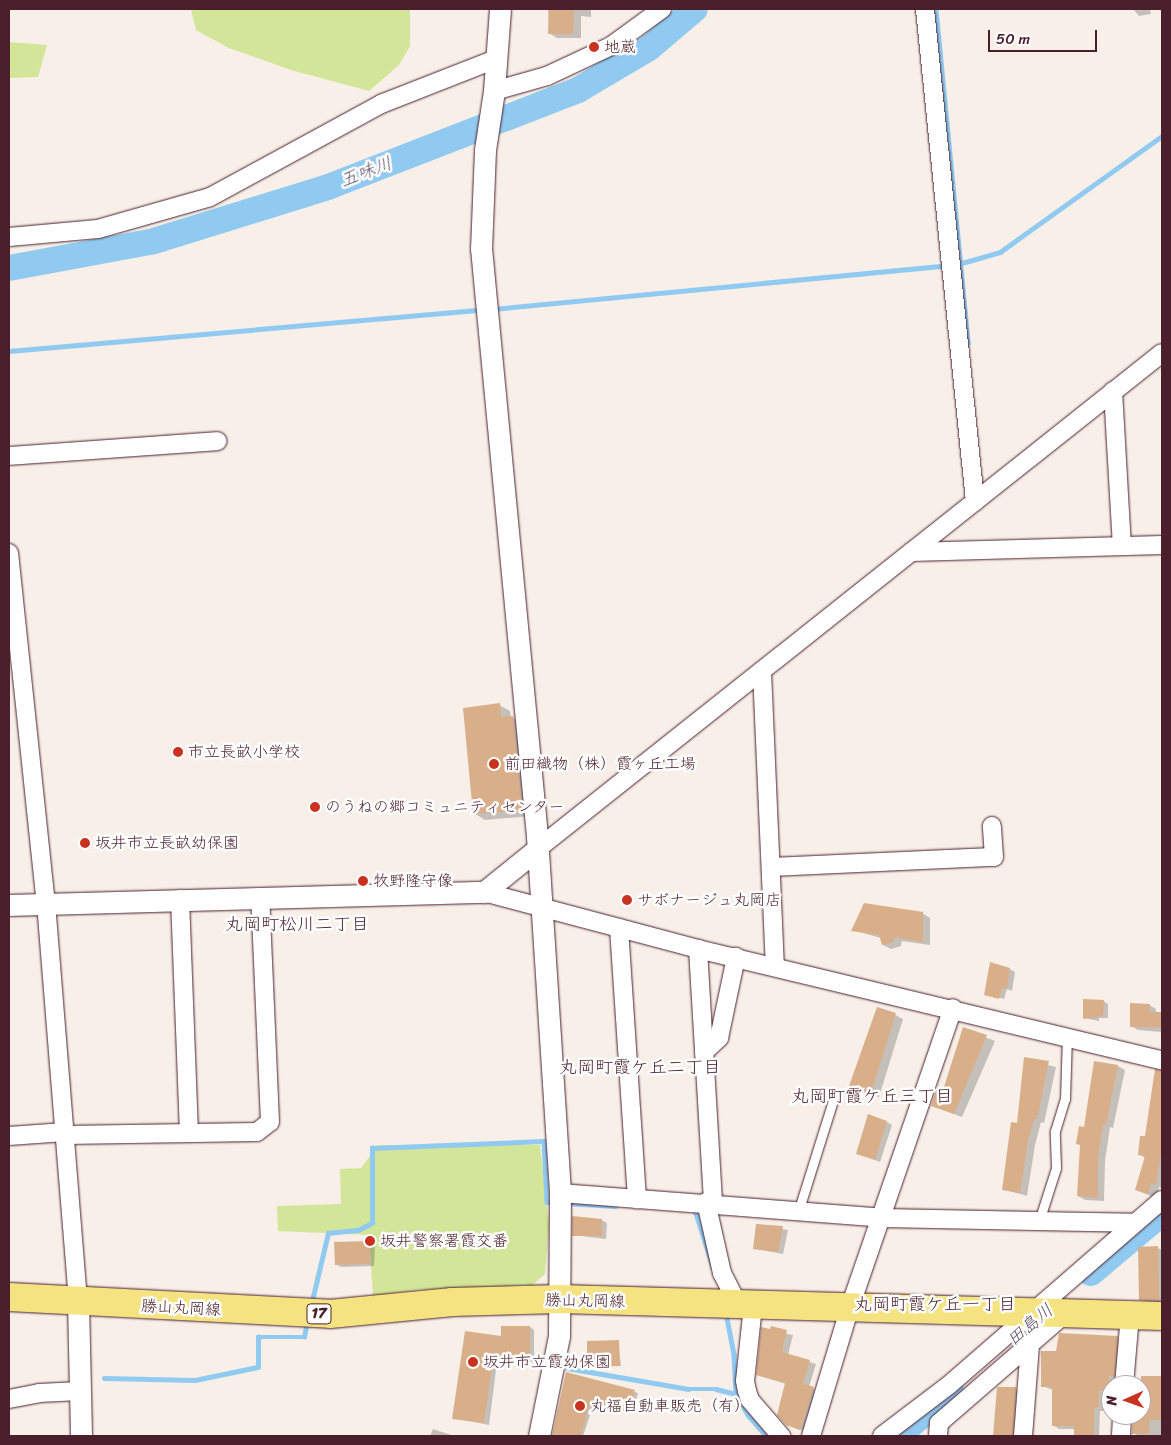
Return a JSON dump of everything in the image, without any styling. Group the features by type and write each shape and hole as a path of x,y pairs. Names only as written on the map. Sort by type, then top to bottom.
{"main road":[{"name":"勝山丸岡線","path":"9,1297 330,1314 452,1302 560,1299 746,1306 1162,1316"}],"street":[{"path":"500,9 494,91 485,150 481,248 536,826 536,850 560,1193 560,1299 555,1366 539,1436"},
{"path":"494,91 548,76 611,46 662,9"},
{"path":"926,9 975,501"},
{"path":"9,237 68,234 98,229 210,197 381,104 496,59"},
{"path":"484,892 1162,353"},
{"path":"1113,391 1122,546"},
{"path":"9,456 217,441"},
{"path":"911,552 1162,546"},
{"path":"9,553 14,643 46,902 65,1133 78,1302 81,1436"},
{"path":"762,671 775,966"},
{"path":"771,867 994,857 992,826"},
{"path":"9,904 484,892 698,949 953,1008 1162,1060"},
{"path":"9,1136 65,1133 257,1132 270,1122 260,897"},
{"path":"180,899 189,1133"},
{"path":"619,928 637,1199"},
{"path":"698,949 710,1203 722,1273 746,1306 745,1381 747,1391 750,1400 781,1436"},
{"path":"704,1052 719,1038 736,957"},
{"path":"811,1436 850,1307 953,1008"},
{"path":"560,1193 710,1203 882,1218 1134,1223"},
{"path":"882,1436 949,1385 1162,1200"},
{"path":"938,1436 939,1423 1066,1313"},
{"path":"1125,1375 1130,1314"},
{"path":"1022,1436 1030,1344"},
{"path":"9,1399 39,1393 80,1391"}],"lane":[{"path":"1039,1221 1056,1168 1054,1131 1065,1098 1067,1037"},
{"path":"798,1212 833,1100"}],"green space":[{"path":"191,9 410,9 410,46 399,65 369,91 291,70 229,48 196,30"},
{"path":"9,42 47,45 38,77 9,78"},
{"path":"378,1145 540,1145 549,1225 545,1274 532,1285 417,1290 373,1296 369,1235 278,1231 277,1206 341,1204 340,1169 361,1168"}],"building":[{"path":"549,9 574,9 573,34 548,34"},
{"name":"前田織物（株）霞ヶ丘工場","path":"500,703 501,717 513,716 522,811 473,814 463,708"},
{"path":"864,903 923,912 923,942 894,937 894,942 882,945 879,935 851,931"},
{"path":"990,962 1010,968 1007,989 1002,988 999,999 984,995"},
{"path":"1083,999 1104,1000 1103,1016 1083,1019"},
{"path":"1130,1003 1150,1004 1149,1012 1162,1012 1162,1027 1130,1027"},
{"path":"877,1007 896,1013 871,1093 849,1086"},
{"path":"963,1027 987,1035 954,1114 931,1106 937,1088 943,1090"},
{"path":"1024,1057 1049,1061 1037,1119 1034,1119 1028,1141 1020,1193 1002,1190 1011,1122 1017,1123"},
{"path":"1094,1061 1118,1065 1106,1125 1103,1124 1098,1157 1098,1198 1077,1196 1080,1145 1076,1144 1079,1126 1084,1127"},
{"path":"1155,1069 1162,1070 1162,1147 1156,1185 1151,1183 1148,1194 1135,1190 1145,1156 1138,1155 1140,1136 1145,1136"},
{"path":"868,1114 887,1121 875,1160 856,1154"},
{"path":"572,1216 602,1219 602,1236 572,1236"},
{"path":"756,1224 783,1226 778,1252 753,1249"},
{"path":"370,1241 370,1264 335,1265 334,1242"},
{"path":"1158,1246 1159,1300 1139,1300 1138,1247"},
{"name":"坂井市立霞幼保園","path":"501,1326 530,1326 530,1360 493,1360 484,1423 452,1419 465,1331 501,1336"},
{"path":"771,1326 787,1330 782,1352 810,1360 803,1384 814,1387 800,1430 786,1425 777,1415 785,1383 756,1375 761,1327 770,1329"},
{"path":"1059,1333 1118,1336 1114,1375 1101,1375 1099,1407 1094,1408 1094,1436 1074,1436 1074,1426 1052,1426 1052,1387 1041,1387 1041,1351 1056,1351"},
{"path":"619,1340 620,1366 587,1367 587,1341"},
{"path":"566,1372 635,1390 629,1412 590,1401 581,1436 552,1436"},
{"path":"1151,1376 1162,1376 1162,1420 1151,1420"},
{"path":"997,1387 1016,1387 1013,1436 993,1436"},
{"path":"1132,1425 1149,1425 1149,1434 1132,1434"}],"waterway":[{"name":"五味川","path":"9,268 154,241 328,187 578,90 649,48 695,9"},
{"path":"936,9 968,343"},
{"path":"955,265 1000,252 1162,136"},
{"path":"493,309 948,265"},
{"path":"9,351 482,310"},
{"path":"311,1305 328,1233 358,1230 372,1223 372,1148 544,1141 547,1202 555,1203"},
{"path":"565,1203 615,1206"},
{"path":"695,1210 713,1267"},
{"name":"田島川","path":"1091,1273 1162,1213"},
{"path":"726,1313 734,1354 736,1394 748,1415 766,1436"},
{"path":"104,1378 195,1380 258,1367 258,1337 304,1337 307,1322"},
{"path":"567,1368 688,1389 716,1389 736,1394"},
{"name":"田島川","path":"897,1436 951,1392"}],"place":[{"name":"地蔵","path":"594,47"},
{"name":"市立長畝小学校","path":"178,752"},
{"name":"前田織物（株）霞ヶ丘工場","path":"494,764"},
{"name":"のうねの郷コミュニティセンター","path":"315,807"},
{"name":"坂井市立長畝幼保園","path":"85,843"},
{"name":"牧野隆守像","path":"363,881"},
{"name":"サボナージュ丸岡店","path":"627,900"},
{"name":"坂井警察署霞交番","path":"370,1241"},
{"name":"坂井市立霞幼保園","path":"473,1362"},
{"name":"丸福自動車販売（有）","path":"580,1406"}],"district":[{"name":"丸岡町松川二丁目","path":"297,924"},
{"name":"丸岡町霞ケ丘二丁目","path":"640,1067"},
{"name":"丸岡町霞ケ丘三丁目","path":"872,1096"},
{"name":"丸岡町霞ケ丘一丁目","path":"935,1304"}]}
